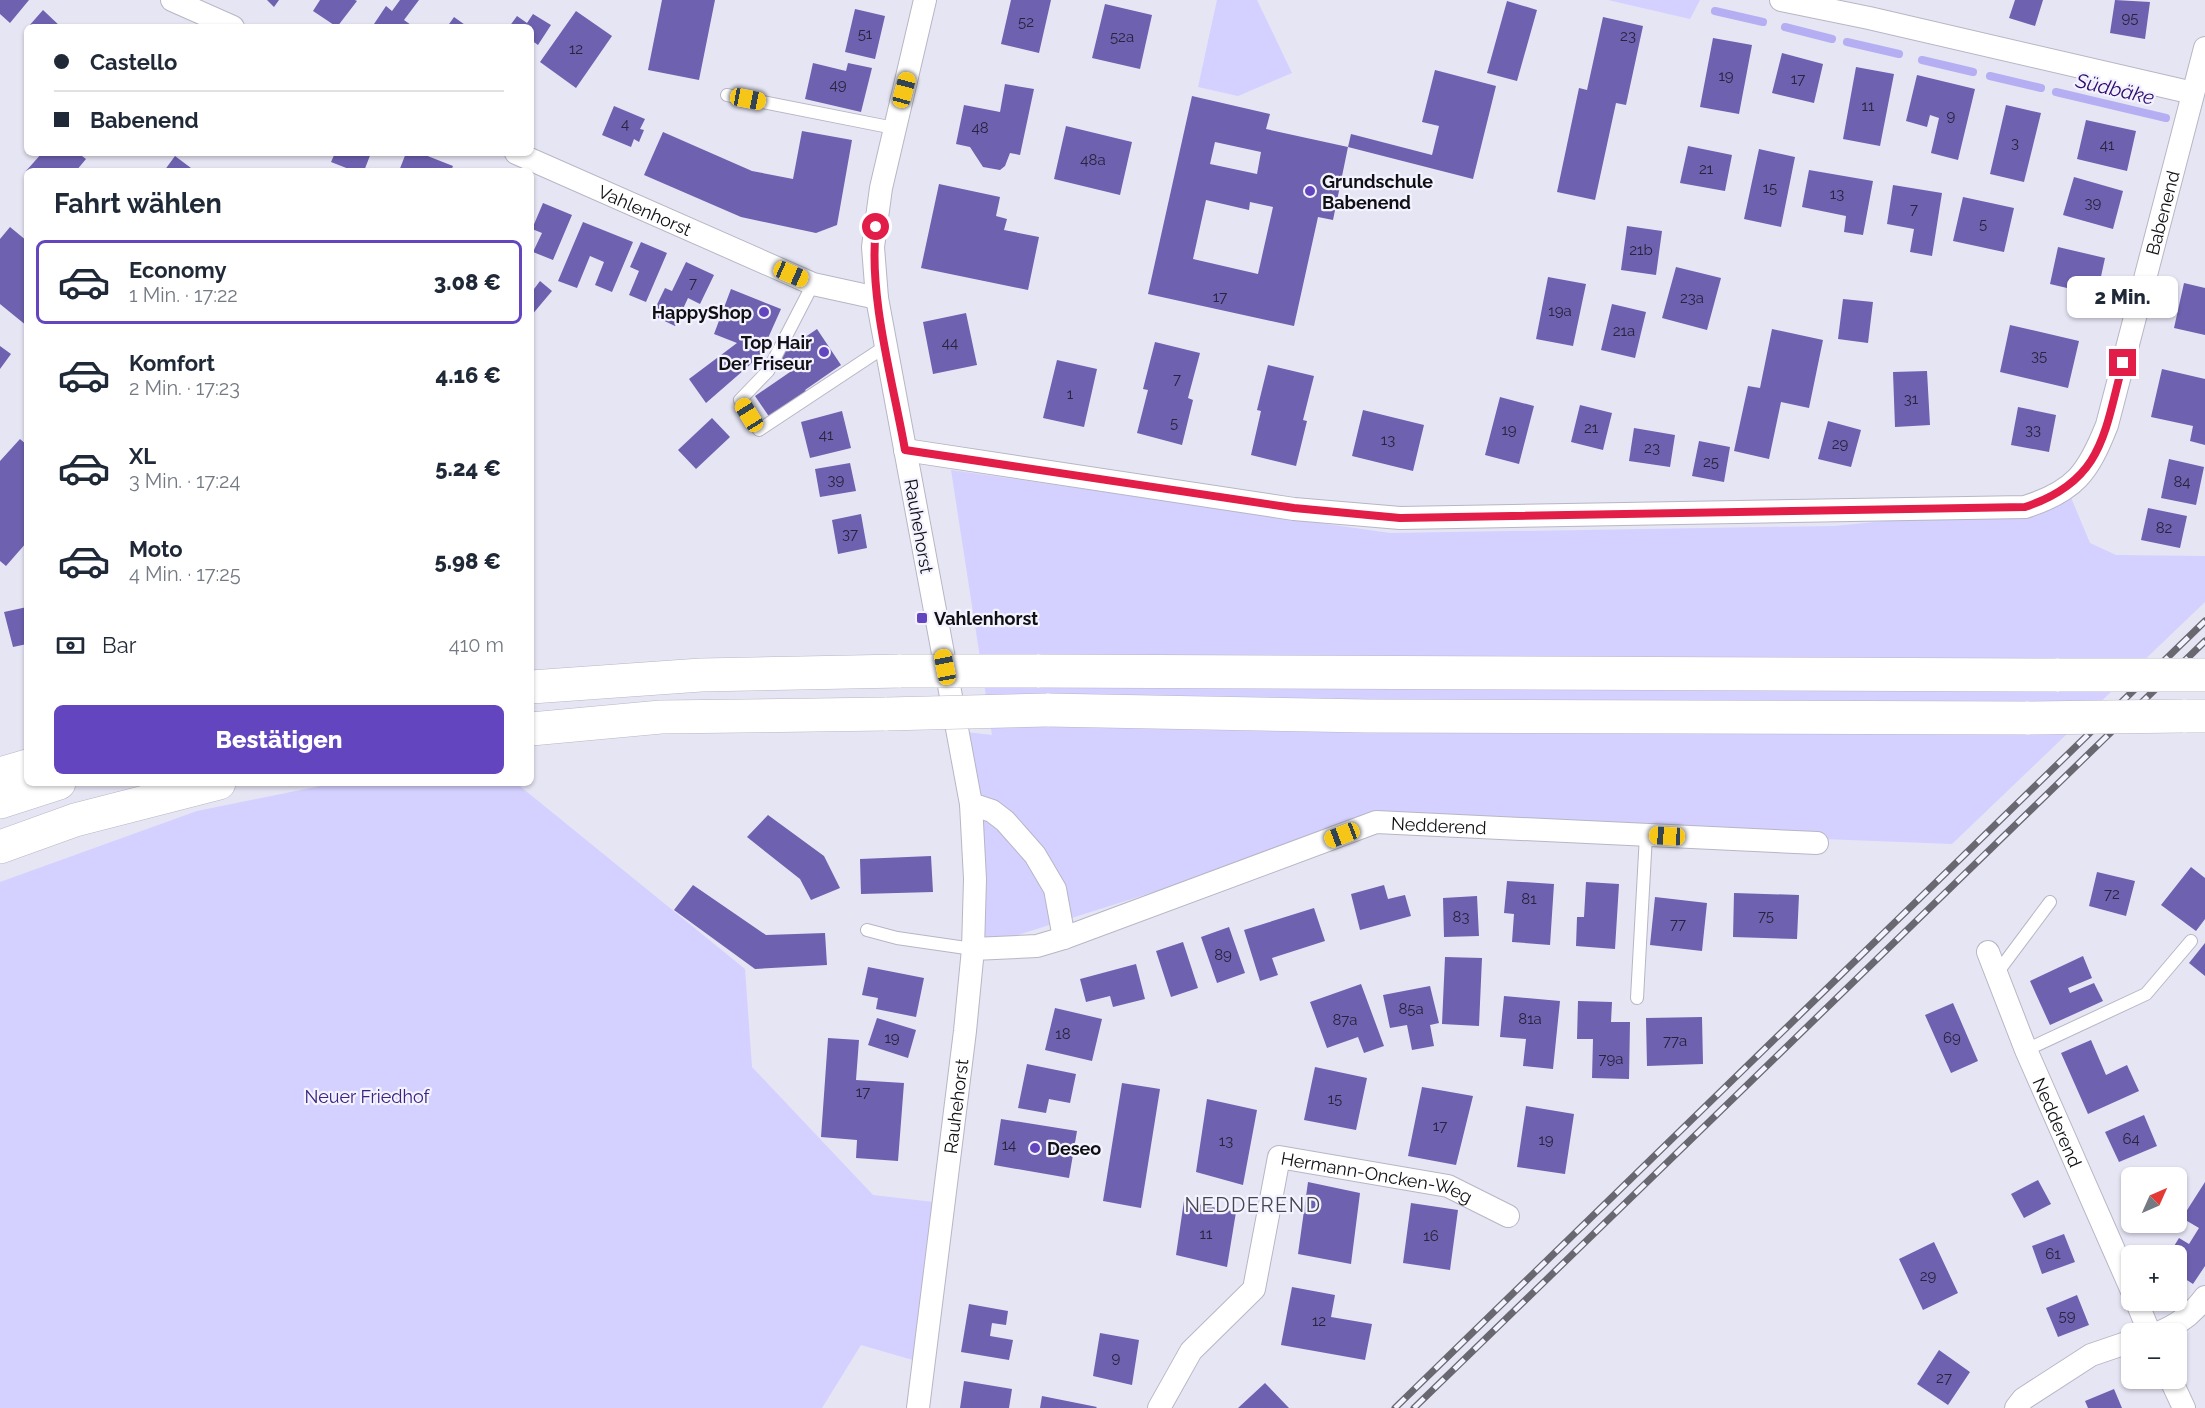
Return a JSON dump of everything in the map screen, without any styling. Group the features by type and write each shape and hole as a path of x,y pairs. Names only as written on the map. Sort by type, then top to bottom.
{"highway":[{"path":"534,687 689,676 1037,670 2205,675"},
{"path":"534,729 661,717 1047,710 1367,716 2029,718 2194,716"},
{"path":"0,774 24,767"},
{"path":"0,802 50,786"},
{"path":"0,847 75,820 207,786"}],"street":[{"path":"172,0 204,6 229,24"},
{"name":"Rauhehorst","path":"918,1408 965,1031 973,949 975,879 971,804 877,298 873,247 881,188 925,0"},
{"path":"1781,0 1869,9 2193,93"},
{"name":"Babenend","path":"905,450 1294,508 1400,518 2025,507 2050,499 2067,489 2082,475 2094,457 2107,425 2205,48"},
{"name":"Vahlenhorst","path":"523,156 813,284 877,298"},
{"path":"971,804 992,811 1005,821 1035,855 1054,889 1064,938"},
{"name":"Nedderend","path":"973,949 1037,946 1064,938 1376,822 1816,843"},
{"name":"Nedderend","path":"1988,952 2026,1050 2121,1266"},
{"name":"Hermann-Oncken-Weg","path":"1159,1408 1191,1351 1254,1289 1279,1157 1448,1186 1508,1216"},
{"path":"2178,1323 2198,1308 2205,1297"},
{"path":"2016,1408 2023,1399 2091,1355 2121,1345"},
{"path":"2175,1389 2184,1408"}],"lane":[{"path":"727,95 894,128"},
{"path":"813,284 768,371 740,400 759,430 886,346"},
{"path":"1637,998 1646,835"},
{"path":"1997,973 2050,902"},
{"path":"867,930 897,938 973,949"},
{"path":"2026,1050 2146,994 2191,941"}],"green space":[{"path":"1217,0 1257,0 1292,73 1238,96 1198,87"},
{"path":"1608,0 1700,0 1690,19"},
{"path":"951,470 1390,533 1835,526 2025,507 2067,488 2090,543 2116,555 2205,556 2205,602 1952,844 1376,822 973,949 957,731 992,735"},
{"name":"Neuer Friedhof","path":"320,786 520,786 745,969 752,1067 873,1195 942,1203 923,1363 861,1345 822,1408 0,1408 0,882 197,811"}],"building":[{"path":"0,0 29,0 10,23 0,14"},
{"path":"267,0 279,0 274,7"},
{"path":"320,0 357,1 339,24 332,24 313,11"},
{"path":"400,0 419,0 404,20 410,24 374,24 386,6 392,11"},
{"path":"662,0 715,0 699,80 648,70"},
{"path":"1011,0 1051,0 1039,53 1001,44"},
{"path":"2015,0 2043,0 2035,26 2009,18"},
{"path":"2115,0 2150,2 2145,39 2110,33"},
{"path":"1507,1 1537,10 1517,81 1487,73"},
{"path":"1105,4 1152,15 1140,69 1092,58"},
{"path":"855,9 885,16 875,59 845,52"},
{"path":"43,10 58,24 31,24"},
{"path":"576,11 612,36 576,88 540,62"},
{"path":"533,14 551,25 538,45 534,42 534,24 511,24 517,16 527,23"},
{"path":"454,17 464,24 449,24"},
{"path":"1603,17 1643,26 1626,105 1616,103 1595,200 1557,192 1579,88 1587,90"},
{"path":"1713,38 1752,45 1739,114 1700,107"},
{"path":"1782,53 1823,64 1814,103 1772,93"},
{"path":"813,63 846,71 848,63 872,68 861,112 805,99"},
{"path":"1856,67 1894,74 1880,146 1843,139"},
{"path":"1435,70 1496,86 1473,179 1348,147 1351,134 1432,155 1439,126 1422,122"},
{"path":"1917,75 1975,89 1958,160 1931,153 1939,118 1930,115 1927,127 1906,121"},
{"path":"1005,84 1034,89 1020,155 1010,153 1005,166 1000,170 983,167 970,147 956,144 964,105 1000,112"},
{"path":"1192,96 1270,114 1266,129 1348,147 1333,220 1318,217 1294,326 1148,294","holes":["1215,142 1261,152 1257,174 1210,164","1206,200 1249,210 1250,202 1273,207 1258,274 1193,259"]},
{"path":"2006,105 2041,113 2024,182 1990,174"},
{"path":"614,106 645,119 640,129 644,130 639,142 634,139 631,147 602,135"},
{"path":"2086,120 2136,131 2127,171 2077,159"},
{"path":"1066,126 1132,142 1120,195 1054,179"},
{"path":"802,131 852,140 837,225 816,233 741,217 644,175 663,132 752,171 793,179"},
{"path":"1688,146 1732,155 1725,191 1680,183"},
{"path":"1759,149 1795,157 1781,227 1744,219"},
{"path":"39,156 82,156 86,159 78,168 29,168"},
{"path":"175,156 191,168 166,168"},
{"path":"334,156 370,156 365,168 346,168 331,162"},
{"path":"405,156 428,156 453,166 452,168 400,168"},
{"path":"1809,170 1873,181 1863,235 1844,232 1846,216 1802,207"},
{"path":"2074,177 2123,191 2113,229 2063,215"},
{"path":"939,184 1000,197 996,216 1007,219 1004,230 1039,237 1028,290 921,268"},
{"path":"1893,185 1942,193 1932,256 1910,252 1914,229 1887,224"},
{"path":"1963,197 2014,208 2004,252 1953,241"},
{"path":"543,203 572,215 553,260 534,252 542,233 534,230"},
{"path":"583,222 633,242 612,292 595,285 604,262 590,256 577,288 558,281"},
{"path":"1627,226 1662,231 1656,275 1621,270"},
{"path":"10,227 24,239 24,324 0,304 0,239"},
{"path":"641,242 667,253 646,302 629,295 639,271 630,267"},
{"path":"2058,247 2105,258 2097,295 2050,284"},
{"path":"686,262 714,275 700,304 688,298 675,326 652,315 665,288 672,291"},
{"path":"1676,267 1721,278 1707,330 1662,318"},
{"path":"1548,277 1586,284 1573,346 1536,339"},
{"path":"540,281 552,291 534,312 534,289"},
{"path":"2184,283 2205,288 2205,335 2174,328"},
{"path":"731,289 781,309 760,356 706,403 689,379 737,343 714,334"},
{"path":"1843,299 1873,302 1868,343 1838,339"},
{"path":"1612,304 1646,312 1635,358 1601,350"},
{"path":"966,313 977,365 933,374 923,322"},
{"path":"2010,325 2079,341 2068,388 2000,372"},
{"path":"817,329 841,365 805,390 808,394 770,418 755,396 790,372 779,355"},
{"path":"1772,329 1823,340 1809,408 1781,402 1769,459 1734,451 1748,386 1760,388"},
{"path":"1155,342 1200,353 1188,398 1193,400 1182,445 1137,433 1148,390 1143,389"},
{"path":"0,346 11,354 0,369"},
{"path":"1057,360 1097,369 1084,427 1043,418"},
{"path":"1268,365 1314,376 1303,420 1307,421 1296,466 1251,455 1261,411 1257,410"},
{"path":"2162,369 2205,379 2205,445 2190,441 2193,426 2151,417"},
{"path":"1927,371 1930,425 1895,427 1893,372"},
{"path":"1500,397 1534,406 1519,464 1485,455"},
{"path":"1580,405 1612,413 1603,450 1571,442"},
{"path":"2018,407 2056,415 2049,452 2011,445"},
{"path":"1363,410 1424,425 1413,471 1352,456"},
{"path":"842,411 851,448 810,458 801,422"},
{"path":"712,418 730,437 696,469 678,450"},
{"path":"1828,421 1861,430 1851,467 1818,459"},
{"path":"1634,428 1675,435 1670,467 1629,461"},
{"path":"20,439 24,442 24,545 6,566 0,561 0,461"},
{"path":"1699,441 1730,447 1724,482 1692,476"},
{"path":"2169,459 2204,467 2196,505 2161,498"},
{"path":"850,463 856,491 820,497 815,469"},
{"path":"2148,508 2187,516 2180,548 2141,540"},
{"path":"861,514 867,548 838,554 832,520"},
{"path":"24,608 24,645 13,647 4,612"},
{"path":"768,815 824,856 840,888 811,900 800,879 747,837"},
{"path":"931,856 933,892 861,894 860,859"},
{"path":"2191,867 2205,878 2205,919 2196,931 2161,905"},
{"path":"2097,872 2135,881 2126,916 2089,906"},
{"path":"1507,881 1554,884 1550,945 1512,942 1514,914 1504,913"},
{"path":"1586,882 1619,884 1615,949 1576,946 1577,917 1584,917"},
{"path":"693,885 766,935 825,933 827,965 755,969 674,910"},
{"path":"1384,885 1388,899 1405,895 1411,916 1360,930 1351,894"},
{"path":"1734,893 1799,895 1797,939 1733,937"},
{"path":"1477,896 1479,936 1444,937 1443,898"},
{"path":"1655,897 1707,903 1702,951 1650,945"},
{"path":"1314,908 1325,941 1272,958 1278,975 1260,981 1244,930"},
{"path":"1229,927 1245,973 1217,983 1201,937"},
{"path":"1183,942 1198,988 1171,997 1156,951"},
{"path":"2205,943 2205,976 2189,963"},
{"path":"2083,956 2092,978 2068,988 2070,993 2094,983 2103,1001 2050,1025 2030,981"},
{"path":"1445,957 1482,958 1479,1026 1442,1024"},
{"path":"1136,964 1145,999 1113,1007 1110,996 1086,1002 1080,979"},
{"path":"868,967 924,978 916,1017 876,1009 878,998 862,995"},
{"path":"1361,984 1384,1046 1364,1053 1358,1037 1327,1048 1310,1002"},
{"path":"1430,986 1439,1023 1430,1025 1434,1046 1412,1050 1407,1025 1390,1028 1383,995"},
{"path":"1504,996 1560,1001 1553,1069 1523,1066 1526,1039 1500,1037"},
{"path":"1578,1001 1612,1002 1611,1022 1630,1022 1629,1079 1592,1078 1593,1039 1577,1039"},
{"path":"1953,1003 1978,1061 1951,1073 1925,1015"},
{"path":"1055,1008 1102,1019 1092,1061 1045,1050"},
{"path":"1702,1017 1703,1064 1647,1066 1646,1018"},
{"path":"877,1018 916,1030 908,1058 868,1045"},
{"path":"828,1038 859,1040 856,1080 904,1083 898,1161 856,1158 857,1140 821,1137"},
{"path":"2091,1040 2106,1075 2127,1065 2139,1091 2088,1114 2061,1053"},
{"path":"1027,1064 1076,1074 1070,1103 1049,1099 1046,1113 1018,1108"},
{"path":"1315,1067 1367,1078 1356,1130 1304,1120"},
{"path":"1122,1083 1160,1089 1141,1208 1103,1201"},
{"path":"1422,1087 1473,1096 1456,1165 1408,1156"},
{"path":"1207,1099 1257,1110 1243,1185 1196,1172"},
{"path":"1526,1106 1574,1114 1565,1174 1517,1167"},
{"path":"2144,1115 2157,1146 2119,1162 2105,1132"},
{"name":"Deseo","path":"1001,1119 1077,1131 1069,1178 994,1165"},
{"path":"2038,1180 2051,1204 2024,1218 2011,1194"},
{"path":"1308,1182 1360,1193 1351,1264 1298,1254"},
{"path":"2205,1182 2205,1266 2193,1284 2187,1280 2187,1245 2175,1245 2179,1238 2189,1244 2199,1228 2187,1221 2187,1210"},
{"path":"1184,1201 1236,1212 1227,1267 1176,1255"},
{"path":"1411,1203 1458,1210 1450,1270 1403,1263"},
{"path":"2064,1234 2075,1262 2042,1274 2032,1246"},
{"path":"1934,1242 1958,1293 1923,1310 1899,1259"},
{"path":"1292,1287 1335,1295 1331,1317 1372,1324 1365,1360 1281,1345"},
{"path":"2077,1295 2089,1325 2058,1337 2046,1308"},
{"path":"969,1304 1008,1311 1006,1325 992,1323 990,1336 1013,1340 1009,1360 961,1352"},
{"path":"1100,1333 1139,1340 1132,1385 1093,1376"},
{"path":"1939,1350 1970,1372 1948,1405 1917,1384"},
{"path":"964,1381 1012,1389 1009,1408 960,1408"},
{"path":"1265,1383 1289,1408 1238,1408"},
{"path":"2114,1389 2122,1408 2088,1408 2085,1401"},
{"path":"1042,1396 1097,1407 1040,1408"}],"waterway":[{"name":"Südbäke","path":"1715,11 1763,22"},
{"name":"Südbäke","path":"1785,27 1832,39"},
{"name":"Südbäke","path":"1847,42 1899,54"},
{"name":"Südbäke","path":"1922,60 1973,72"},
{"name":"Südbäke","path":"1990,76 2041,88"},
{"name":"Südbäke","path":"2056,92 2166,118"}],"railway":[{"path":"1395,1408 2205,621"},
{"path":"1414,1408 2205,641"}],"place":[{"name":"Grundschule Babenend","path":"1310,191"},
{"name":"HappyShop","path":"764,312"},
{"name":"Top Hair Der Friseur","path":"824,352"},
{"name":"Vahlenhorst","path":"922,618"},
{"name":"Deseo","path":"1035,1148"}],"district":[{"name":"NEDDEREND","path":"1253,1205"}],"route":[{"path":"876,227 873,247 877,298 905,450 1294,508 1400,518 1435,518 2025,507 2050,499 2067,489 2082,475 2094,457 2107,425 2123,363"}]}
